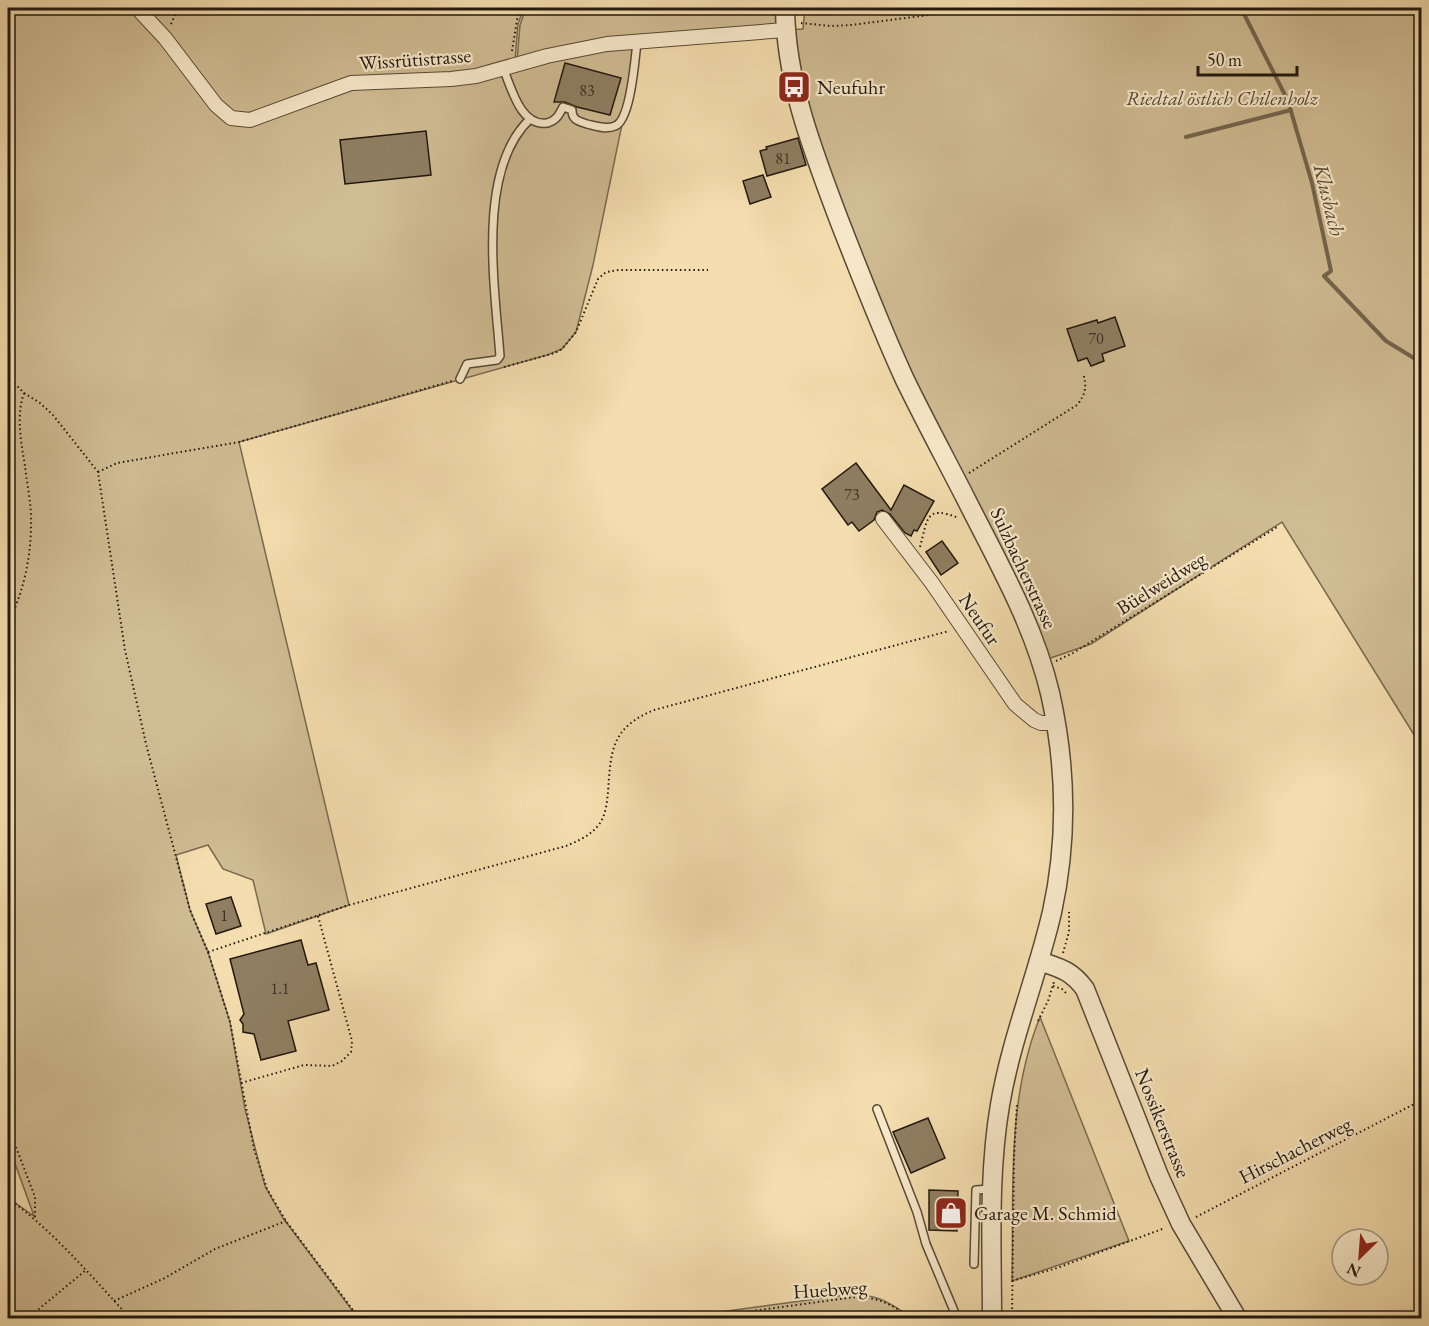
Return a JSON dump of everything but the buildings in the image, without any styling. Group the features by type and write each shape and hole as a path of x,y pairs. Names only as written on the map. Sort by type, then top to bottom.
{"street":[{"name":"Wissrütistrasse","path":"137,8 165,38 216,105 231,118 250,120 351,83 476,76 576,50 792,26"},
{"name":"Sulzbacherstrasse","path":"785,8 792,26 794,87 804,124 864,285 904,378 1022,607 1042,662 1056,723 1063,783 1064,829 1052,910 1014,1044 1000,1103 994,1144 992,1318"},
{"name":"Neufur","path":"883,519 1021,711 1041,723 1056,723"},
{"name":"Nossikerstrasse","path":"1039,961 1068,971 1085,989 1159,1176 1181,1224 1237,1318"}],"lane":[{"path":"506,67 520,108 530,119 542,123 555,121 563,107 572,110 572,116 576,121 606,128 618,125 623,118 637,42"},
{"path":"460,379 467,364 492,362 500,356 493,248 494,210 508,146 530,119"},
{"path":"877,1109 917,1212 926,1244 957,1318"},
{"path":"974,1264 976,1190 993,1189"}],"path":[{"path":"165,38 178,8"},
{"path":"506,67 519,8"},
{"path":"792,26 851,25 983,8"},
{"path":"1412,8 1422,22"},
{"path":"504,367 562,349 576,332 598,279 606,272 708,270"},
{"path":"956,480 1077,405 1084,394 1086,385 1083,373"},
{"path":"8,377 24,393 53,414 98,472 125,650 144,734 190,910 208,952 230,1022 254,1149 267,1189 286,1221 359,1318"},
{"path":"98,472 117,462 239,442 460,379"},
{"path":"8,623 22,588 31,536 20,411 24,393"},
{"path":"915,561 923,531 933,514 940,512 969,521 976,520"},
{"name":"Büelweidweg","path":"1056,661 1083,647 1279,525"},
{"path":"208,952 349,904 566,846 584,838 600,823 607,805 614,745 624,729 636,718 654,710 962,627"},
{"path":"241,1083 304,1065 332,1065 342,1061 351,1052 352,1041 318,916"},
{"path":"1036,1027 1053,986"},
{"path":"1012,1318 1014,1157 1018,1097"},
{"name":"Hirschacherweg","path":"1012,1281 1057,1268 1181,1224 1422,1100"},
{"path":"8,1126 35,1197 34,1218"},
{"path":"8,1198 34,1218 130,1318"},
{"path":"114,1301 165,1278 215,1249 286,1221"},
{"path":"28,1318 86,1270"},
{"name":"Huebweg","path":"711,1318 855,1297 870,1297 886,1302 911,1318"}],"green space":[{"name":"Riedtal östlich Chilenholz","path":"8,8 524,8 518,24 515,61 517,61 520,25 526,8 785,8 786,30 803,29 805,8 1421,8 1421,746 1282,522 1091,644 1042,661 956,480 825,183 785,30 639,42 593,265 576,332 562,349 239,442 349,905 266,934 253,880 223,869 208,845 176,855 190,910 208,952 230,1022 245,1109 265,1186 283,1218 358,1318 8,1318 8,1198 34,1216 8,1144"},
{"path":"1040,1017 1129,1241 1012,1281 1013,1181 1017,1114 1029,1049"},
{"path":"853,1294 885,1301 912,1318 700,1318 727,1311"}],"waterway":[{"name":"Klusbach","path":"1241,8 1288,101 1312,183 1331,271 1324,276 1386,341 1422,363"},
{"path":"1186,137 1291,110"}],"place":[{"name":"Neufuhr","path":"794,87"},
{"name":"Garage M. Schmid","path":"951,1213"}]}
